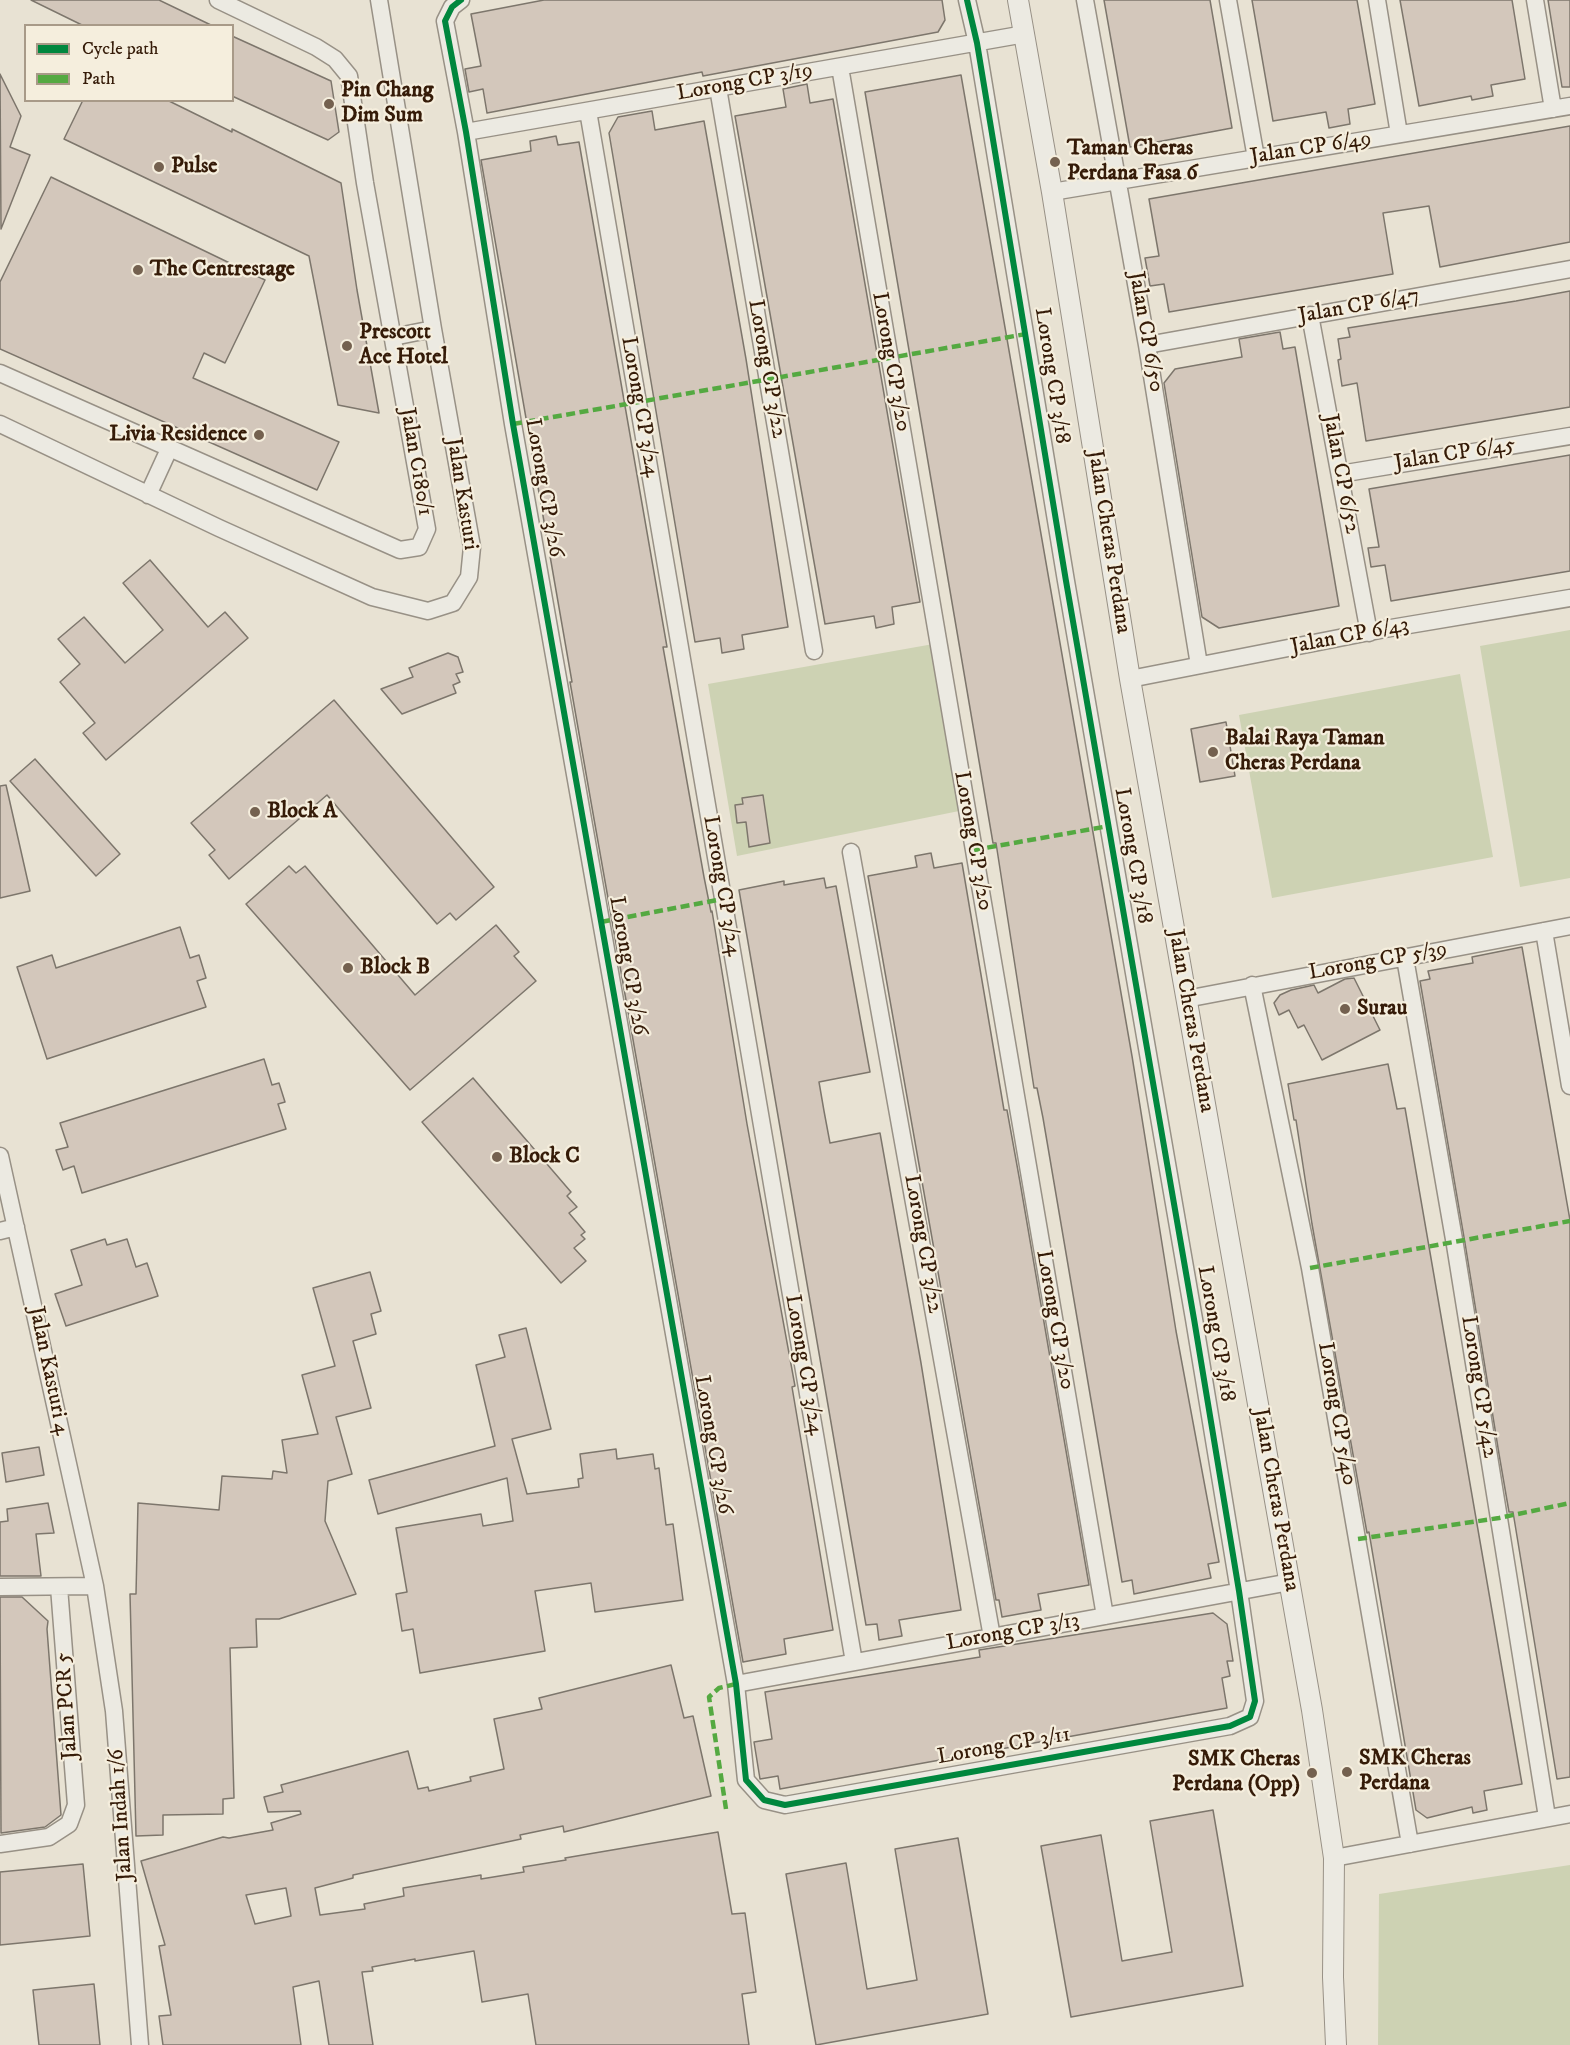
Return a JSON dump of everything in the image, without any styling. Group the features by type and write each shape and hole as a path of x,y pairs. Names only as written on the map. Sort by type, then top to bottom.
{"street":[{"name":"Jalan C180/1","path":"0,374 400,550 419,548 428,529 365,183 349,76 335,59 316,47 218,0"},
{"name":"Jalan Kasturi","path":"0,424 148,495 372,597 428,612 453,603 470,577 472,548 433,329 379,0"},
{"name":"Lorong CP 3/26","path":"461,0 452,7 445,21 466,132 513,424 736,1684 746,1780 764,1800"},
{"name":"Lorong CP 3/18","path":"968,0 1239,1591 1255,1701 1250,1717"},
{"name":"Jalan Cheras Perdana","path":"1018,0 1052,192 1130,679 1312,1710 1334,1858 1333,1977 1336,2045"},
{"name":"Jalan CP 6/50","path":"1085,0 1147,345 1199,665"},
{"path":"1228,0 1256,158"},
{"path":"1377,0 1399,134"},
{"path":"1535,0 1553,109"},
{"name":"Lorong CP 3/19","path":"466,132 1025,34"},
{"name":"Lorong CP 3/20","path":"840,67 1105,1616"},
{"name":"Lorong CP 3/22","path":"718,88 814,651"},
{"name":"Jalan CP 6/49","path":"1052,192 1570,106"},
{"name":"Lorong CP 3/24","path":"588,111 854,1662"},
{"name":"Jalan CP 6/47","path":"1147,345 1570,269"},
{"name":"Jalan CP 6/52","path":"1310,315 1369,633"},
{"path":"393,337 433,329"},
{"name":"Jalan CP 6/45","path":"1340,474 1570,436"},
{"path":"148,495 170,447"},
{"name":"Jalan CP 6/43","path":"1130,679 1369,633 1570,598"},
{"name":"Lorong CP 3/22","path":"851,852 992,1637"},
{"name":"Lorong CP 5/39","path":"1186,999 1570,926"},
{"path":"1544,931 1570,1086"},
{"name":"Lorong CP 5/42","path":"1405,958 1455,1245 1547,1817"},
{"name":"Lorong CP 5/40","path":"1252,985 1309,1262 1410,1844"},
{"name":"Jalan Kasturi 4","path":"0,1156 8,1229 95,1586"},
{"name":"Lorong CP 3/13","path":"736,1684 1290,1582"},
{"path":"0,1587 95,1586"},
{"name":"Jalan Indah 1/6","path":"95,1586 114,1711 140,2045"},
{"name":"Jalan PCR 5","path":"0,1844 49,1837 69,1824 76,1805 59,1587"},
{"name":"Lorong CP 3/11","path":"764,1800 784,1805 1230,1726 1250,1717"},
{"path":"1334,1858 1570,1814"}],"green space":[{"path":"1570,630 1570,878 1520,887 1480,646"},
{"path":"939,643 964,810 737,856 708,684"},
{"path":"1460,674 1493,857 1272,898 1239,715"},
{"path":"1570,1865 1570,2045 1378,2045 1379,1894"}],"building":[{"path":"31,0 159,0 209,24 80,24"},
{"path":"544,0 942,0 945,20 938,32 703,76 702,72 487,113 483,89 469,92 465,69 481,66 471,14"},
{"path":"1104,0 1210,0 1232,128 1130,147"},
{"path":"1252,0 1357,0 1375,104 1348,109 1350,124 1329,128 1326,112 1273,121"},
{"path":"1400,0 1512,0 1525,79 1491,85 1493,96 1472,100 1471,96 1419,106"},
{"path":"1548,0 1570,0 1570,87 1562,87"},
{"path":"234,37 331,81 339,132 328,140 234,97"},
{"path":"0,74 21,116 10,147 30,155 1,229"},
{"path":"961,75 1132,1056 1176,1331 1219,1562 1208,1564 1211,1578 1134,1594 1132,1580 1122,1582 1043,1118 1037,1088 1034,1088 996,843 993,843 865,92"},
{"path":"807,84 810,103 833,99 920,602 892,607 894,624 876,628 874,616 825,624 735,116 786,107 783,89"},
{"path":"82,102 171,102 232,132 232,129 341,183 379,413 338,405 309,256 64,139"},
{"path":"652,111 655,130 704,121 746,359 788,627 742,635 744,649 722,653 720,638 695,642 609,133 618,117"},
{"path":"1570,126 1570,242 1440,267 1429,206 1383,213 1393,274 1169,312 1164,284 1150,286 1145,258 1159,256 1149,199"},
{"path":"556,136 558,145 579,142 667,647 663,647 712,911 747,1124 795,1386 792,1387 833,1630 784,1639 786,1654 743,1662 570,682 572,682 481,160 531,151 530,141"},
{"path":"51,177 265,280 225,363 204,353 193,378 339,442 317,490 0,349 0,282"},
{"path":"1570,291 1570,407 1366,441 1357,383 1342,386 1338,339 1350,337 1348,328"},
{"path":"1280,332 1283,349 1295,347 1339,606 1219,628 1202,617 1164,383 1175,369 1242,357 1239,339"},
{"path":"1570,455 1570,571 1391,601 1385,565 1371,567 1368,548 1379,547 1369,489"},
{"path":"150,560 208,627 225,612 248,638 106,760 83,733 95,723 60,682 80,664 58,639 84,617 125,663 163,630 123,583"},
{"path":"448,653 458,657 463,672 456,674 460,682 453,685 456,693 402,714 381,689 413,677 409,668"},
{"name":"Block A","path":"334,700 494,887 456,920 450,913 437,924 327,795 229,879 209,855 215,850 191,823"},
{"name":"Balai Raya Taman Cheras Perdana","path":"1226,722 1235,776 1200,782 1191,729"},
{"path":"35,759 120,854 96,876 10,781"},
{"path":"6,785 30,891 0,898 0,786"},
{"path":"763,795 770,843 749,847 746,822 737,823 735,805 743,804 742,798"},
{"path":"931,853 934,868 962,863 1004,1110 1007,1110 1020,1182 1089,1585 1038,1594 1041,1610 1002,1617 999,1600 996,1600 868,876 917,867 915,856"},
{"name":"Block B","path":"289,866 296,873 305,866 415,995 496,925 519,952 514,956 536,981 410,1090 246,904"},
{"path":"824,878 826,888 836,886 870,1072 819,1082 824,1111 830,1143 880,1133 921,1363 961,1610 899,1620 902,1636 879,1640 877,1624 866,1625 739,890 784,881 784,885"},
{"path":"180,927 190,958 199,955 206,978 197,981 206,1007 47,1059 17,967 52,955 56,968"},
{"path":"1522,947 1570,1220 1570,1777 1557,1779 1513,1512 1509,1512 1499,1454 1420,981 1430,979 1428,971 1473,963 1472,957"},
{"path":"1354,978 1380,1030 1322,1060 1304,1025 1298,1028 1289,1010 1279,1015 1274,1003 1280,995 1291,990 1314,985 1318,993 1345,979"},
{"path":"264,1059 272,1085 279,1083 285,1102 278,1104 286,1129 82,1193 74,1166 63,1170 56,1150 68,1147 60,1123"},
{"path":"1388,1064 1397,1109 1405,1108 1522,1784 1484,1791 1487,1810 1473,1813 1472,1807 1427,1818 1416,1810 1369,1532 1367,1533 1288,1084"},
{"name":"Block C","path":"473,1078 571,1192 567,1196 577,1207 569,1213 585,1232 581,1235 585,1239 574,1248 586,1261 561,1283 422,1122"},
{"path":"105,1239 107,1245 127,1239 136,1267 147,1263 158,1296 66,1326 55,1294 82,1285 71,1250"},
{"path":"370,1272 381,1311 371,1314 376,1334 353,1341 371,1408 336,1417 352,1474 328,1481 325,1521 356,1594 279,1619 256,1619 257,1647 230,1648 234,1798 223,1799 223,1814 163,1815 163,1835 136,1836 130,1594 136,1594 138,1503 219,1510 222,1476 272,1479 273,1471 287,1473 282,1440 318,1434 302,1375 335,1366 313,1288"},
{"path":"526,1328 551,1429 512,1439 527,1494 579,1487 578,1479 583,1478 580,1454 616,1449 617,1459 653,1454 655,1469 659,1468 666,1525 673,1524 683,1600 595,1612 591,1583 535,1591 545,1651 420,1673 413,1629 402,1631 396,1594 407,1592 396,1528 481,1514 483,1526 513,1521 507,1478 378,1514 369,1480 495,1446 476,1365 505,1357 499,1335"},
{"path":"39,1447 44,1475 6,1482 2,1453"},
{"path":"48,1503 54,1533 36,1534 41,1576 0,1576 0,1522 8,1521 7,1509"},
{"path":"0,1597 22,1597 48,1621 61,1815 45,1827 1,1833"},
{"path":"1213,1613 1227,1624 1233,1661 1227,1661 1230,1676 1222,1678 1227,1708 780,1789 778,1776 760,1779 754,1742 772,1739 765,1692 980,1657 979,1650"},
{"path":"671,1665 684,1718 693,1716 711,1796 564,1832 563,1826 520,1835 521,1839 353,1875 353,1878 315,1888 320,1915 365,1909 364,1904 404,1896 403,1888 481,1875 481,1879 524,1872 523,1867 566,1860 565,1858 718,1832 732,1914 745,1913 756,1992 742,1994 749,2045 536,2045 528,1994 482,2002 474,1951 372,1967 373,1971 362,1972 373,2045 329,2045 319,1981 293,1987 301,2045 163,2045 159,2016 171,2015 159,1946 165,1945 141,1861 223,1837 229,1838 273,1830 271,1823 301,1814 300,1811 268,1812 264,1797 283,1792 281,1785 408,1751 418,1789 428,1787 429,1791 471,1781 470,1777 504,1769 494,1719 542,1709 539,1698","holes":["286,1888 291,1916 255,1924 246,1895"]},
{"path":"1213,1810 1243,1986 1071,2017 1041,1846 1101,1835 1122,1961 1172,1952 1150,1821"},
{"path":"958,1838 988,2014 816,2045 786,1874 846,1863 867,1989 917,1980 895,1849"},
{"path":"83,1864 90,1936 0,1945 0,1872"},
{"path":"94,1984 100,2045 39,2045 33,1990"}],"marked path":[{"path":"513,424 1026,334"},
{"path":"974,850 1109,826"},
{"path":"601,922 723,899"},
{"path":"1310,1268 1570,1221"},
{"path":"1358,1539 1499,1518 1570,1503"},
{"path":"726,1809 709,1697 719,1688 736,1684"}],"cycle path":[{"path":"461,0 452,7 445,21 466,132 513,424 736,1684 746,1780 764,1800 785,1805 1230,1726 1250,1717 1255,1701 1194,1319 1066,581 977,43 967,0"}],"place":[{"name":"Pin Chang Dim Sum","path":"329,104"},
{"name":"Taman Cheras Perdana Fasa 6","path":"1055,162"},
{"name":"Pulse","path":"159,167"},
{"name":"The Centrestage","path":"138,270"},
{"name":"Prescott Ace Hotel","path":"347,346"},
{"name":"Livia Residence","path":"259,435"},
{"name":"Balai Raya Taman Cheras Perdana","path":"1213,752"},
{"name":"Block A","path":"255,812"},
{"name":"Block B","path":"348,968"},
{"name":"Surau","path":"1345,1009"},
{"name":"Block C","path":"497,1157"},
{"name":"SMK Cheras Perdana","path":"1347,1772"},
{"name":"SMK Cheras Perdana (Opp)","path":"1312,1773"}]}
